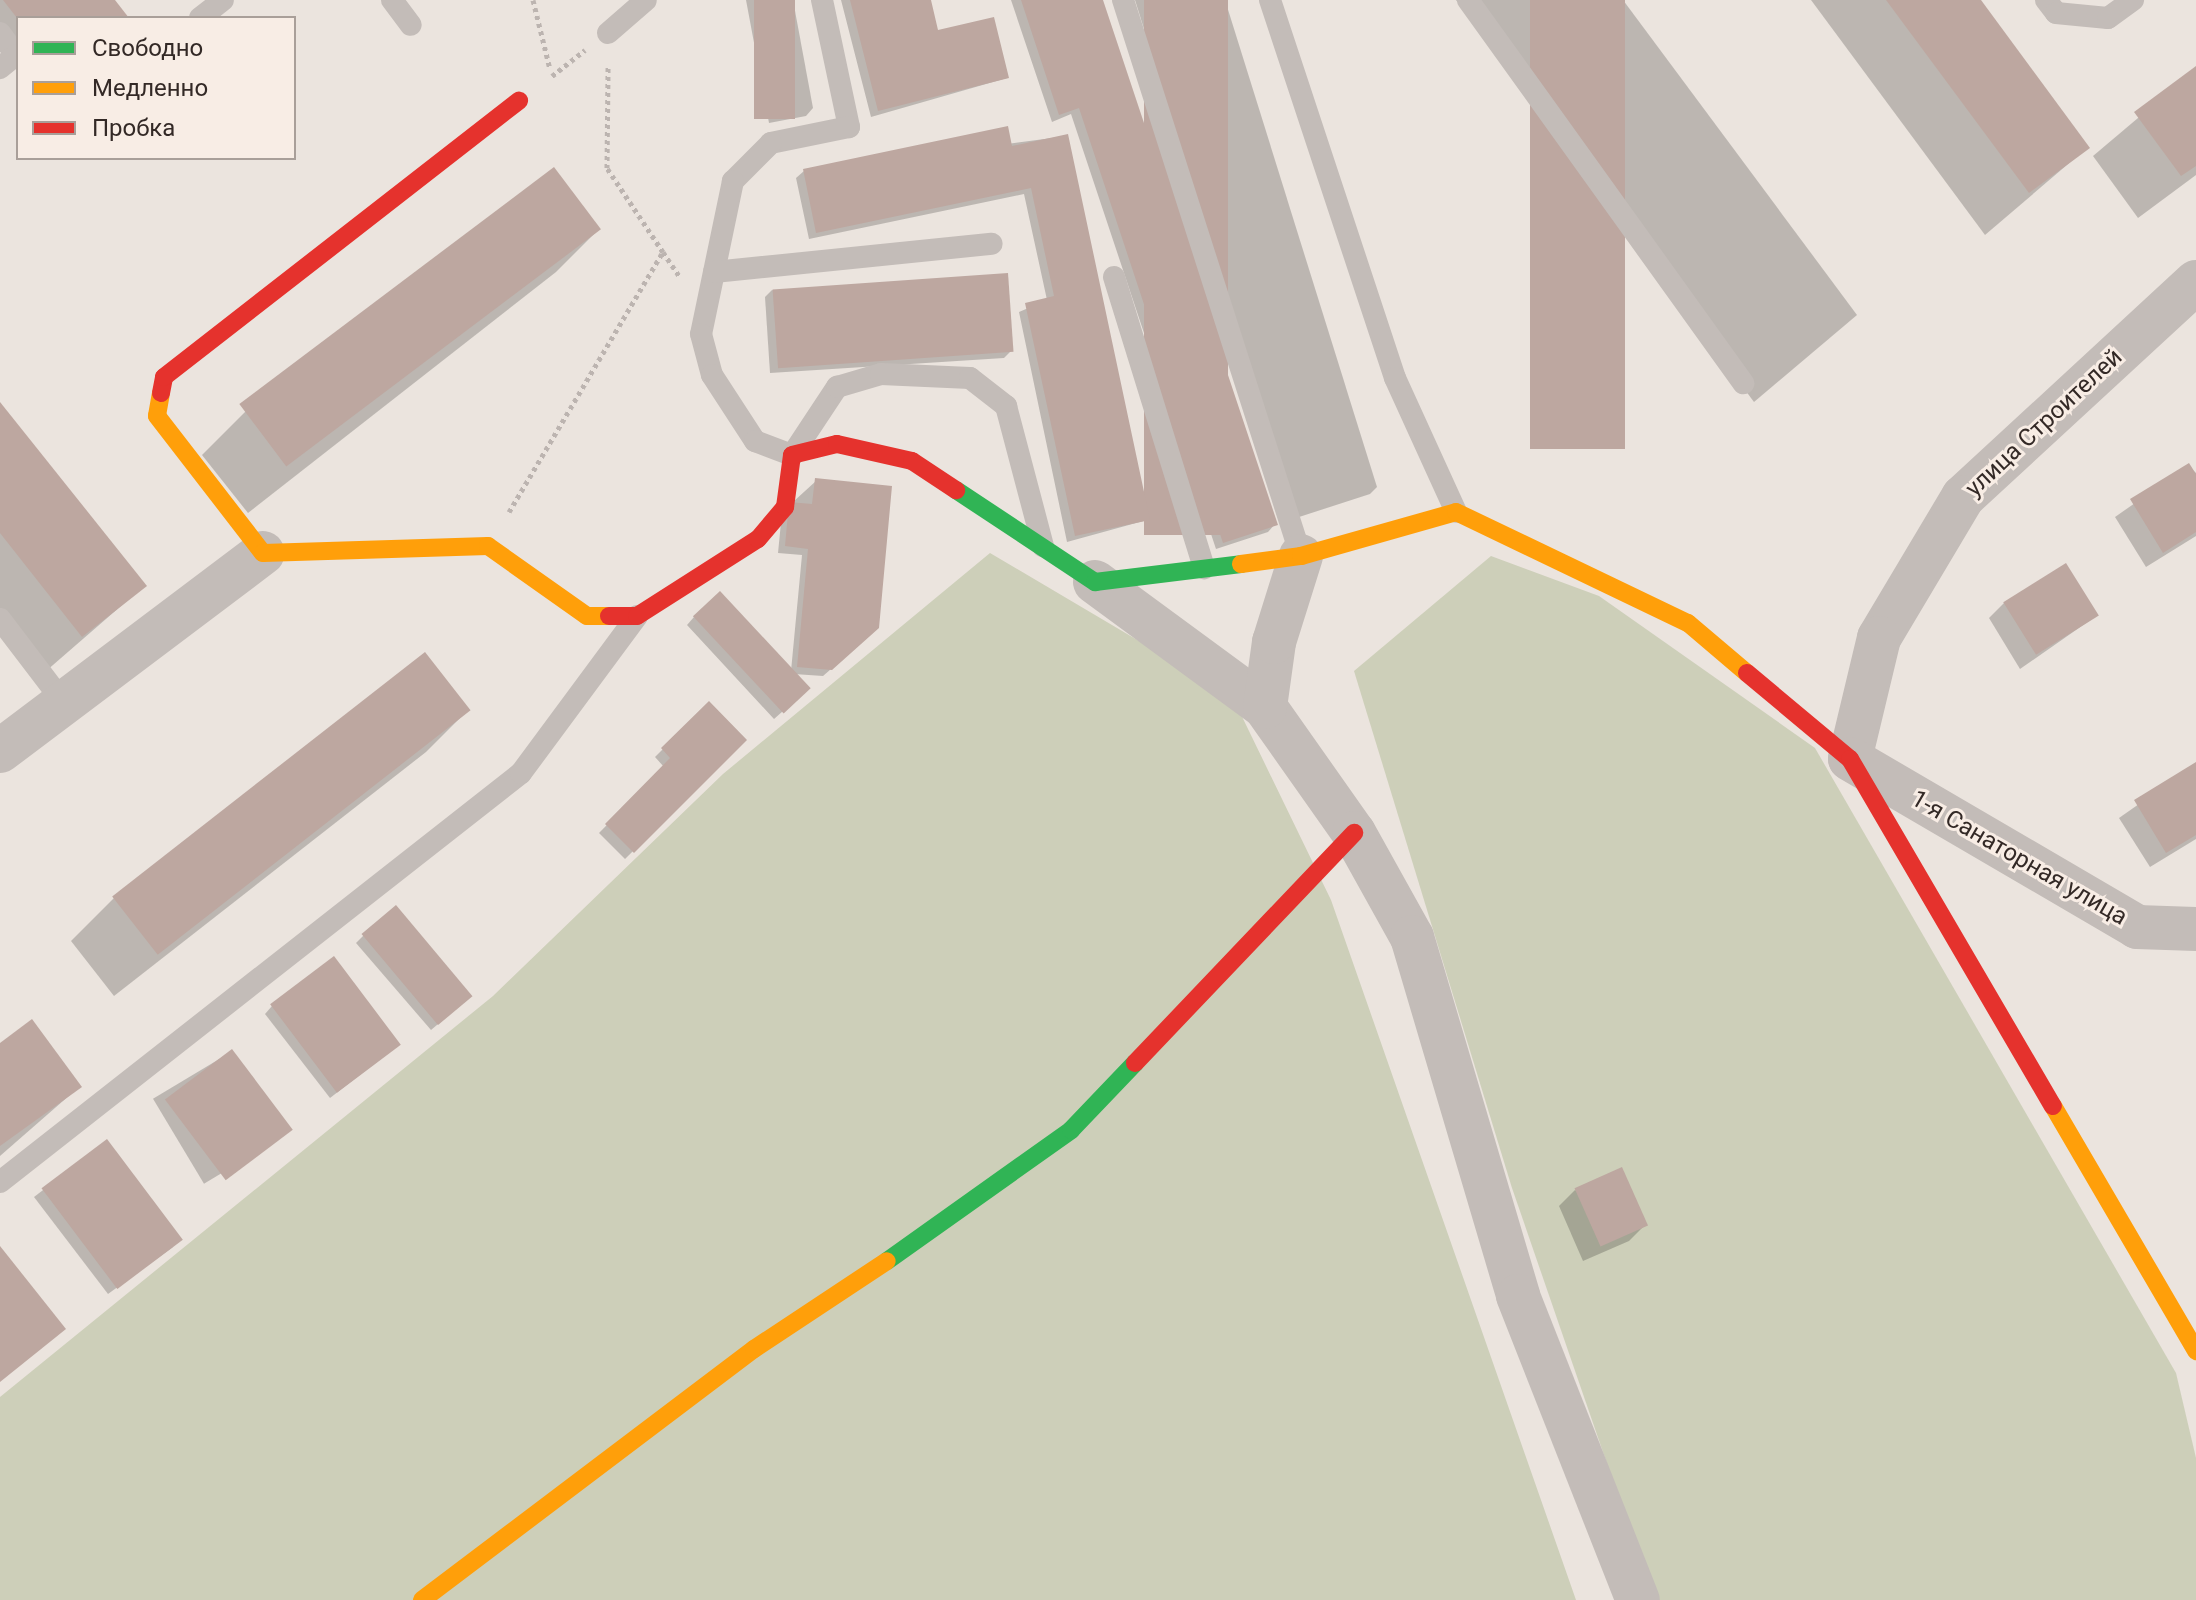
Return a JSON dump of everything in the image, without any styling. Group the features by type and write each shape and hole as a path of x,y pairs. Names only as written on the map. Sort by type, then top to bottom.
{"street":[{"path":"263,553 157,416 164,377 519,101"},
{"name":"улица Строителей","path":"1850,759 1879,638 1963,497 2196,282"},
{"path":"0,751 263,553 488,546 587,616 637,616 758,539 785,507 792,455 837,444 912,461 1045,553 1095,582 1265,707 1354,833 1412,937 1518,1296 1638,1600"},
{"path":"1095,582 1301,556 1456,512 1688,623 1850,759 2196,1351"},
{"path":"1265,707 1274,642 1301,556"},
{"name":"1-я Санаторная улица","path":"1850,759 2137,927 2196,929"},
{"path":"422,1600 754,1349 976,1202 1071,1130 1354,833"}],"lane":[{"path":"203,16 223,0"},
{"path":"392,0 411,25"},
{"path":"608,33 646,0"},
{"path":"822,0 849,127 771,143 733,181 701,334 712,375 755,441 792,455 837,387 881,374 970,378 1006,406 1045,553"},
{"path":"1123,0 1301,556"},
{"path":"1270,0 1395,378 1456,512"},
{"path":"1468,0 1743,383"},
{"path":"2046,0 2056,13 2108,18 2133,0"},
{"path":"0,33 11,60"},
{"path":"714,272 992,244"},
{"path":"1114,277 1204,568"},
{"path":"0,1182 521,773 637,616"},
{"path":"0,619 64,703"}],"path":[{"path":"533,0 552,76"},
{"path":"519,101 608,33"},
{"path":"608,33 607,168 705,314"},
{"path":"488,546 663,252"}],"green space":[{"path":"990,553 1232,696 1331,900 1576,1600 0,1600 0,1397 493,996 723,774"},
{"path":"1491,556 1599,596 1815,748 2176,1373 2196,1458 2196,1600 1654,1600 1512,1188 1354,671"}],"building":[{"path":"3,0 115,0 127,16 16,16"},
{"path":"754,0 795,0 795,119 754,119"},
{"path":"850,0 931,0 938,30 994,17 1009,78 878,111"},
{"path":"1021,0 1103,0 1278,525 1223,543 1079,108 1059,115"},
{"path":"1144,0 1228,0 1228,535 1144,535"},
{"path":"1530,0 1625,0 1625,449 1530,449"},
{"path":"1886,0 1981,0 2090,148 2029,193"},
{"path":"2196,66 2196,166 2181,176 2134,112"},
{"path":"1008,126 1012,146 1068,134 1150,520 1075,536 1025,303 1054,296 1031,188 816,233 803,169"},
{"path":"554,167 601,229 286,466 239,404"},
{"path":"1008,273 1014,352 778,368 773,289"},
{"path":"0,402 147,586 82,637 0,533"},
{"path":"2189,463 2196,474 2196,532 2163,553 2130,499"},
{"path":"815,478 892,486 879,628 832,670 797,667 808,549 785,546 789,502 812,504"},
{"path":"2066,563 2099,616 2036,655 2003,602"},
{"path":"720,591 811,688 784,714 693,616"},
{"path":"425,652 471,710 158,955 112,896"},
{"path":"709,701 747,740 634,853 605,824 670,758 661,748"},
{"path":"2196,762 2196,835 2166,853 2134,800"},
{"path":"396,905 472,996 438,1025 362,934"},
{"path":"334,956 401,1045 337,1093 270,1004"},
{"path":"32,1019 82,1087 0,1146 0,1043"},
{"path":"232,1049 293,1130 226,1180 165,1100"},
{"path":"107,1139 183,1240 117,1289 42,1188"},
{"path":"1622,1167 1648,1225 1601,1247 1574,1188"},
{"path":"0,1246 66,1329 0,1382"}],"traffic: fast":[{"path":"956,490 1095,582 1241,564"},
{"path":"887,1261 1071,1130 1135,1063"}],"traffic: slow":[{"path":"161,393 157,416 263,553 488,546 587,616 609,616"},
{"path":"1241,564 1301,556 1456,512 1688,623 1747,673"},
{"path":"2053,1106 2196,1351"},
{"path":"422,1600 754,1349 887,1261"}],"traffic: jam":[{"path":"161,393 164,377 519,101"},
{"path":"609,616 637,616 758,539 785,507 792,455 837,444 912,461 956,490"},
{"path":"1747,673 1850,759 2053,1106"},
{"path":"1135,1063 1354,833"}]}
